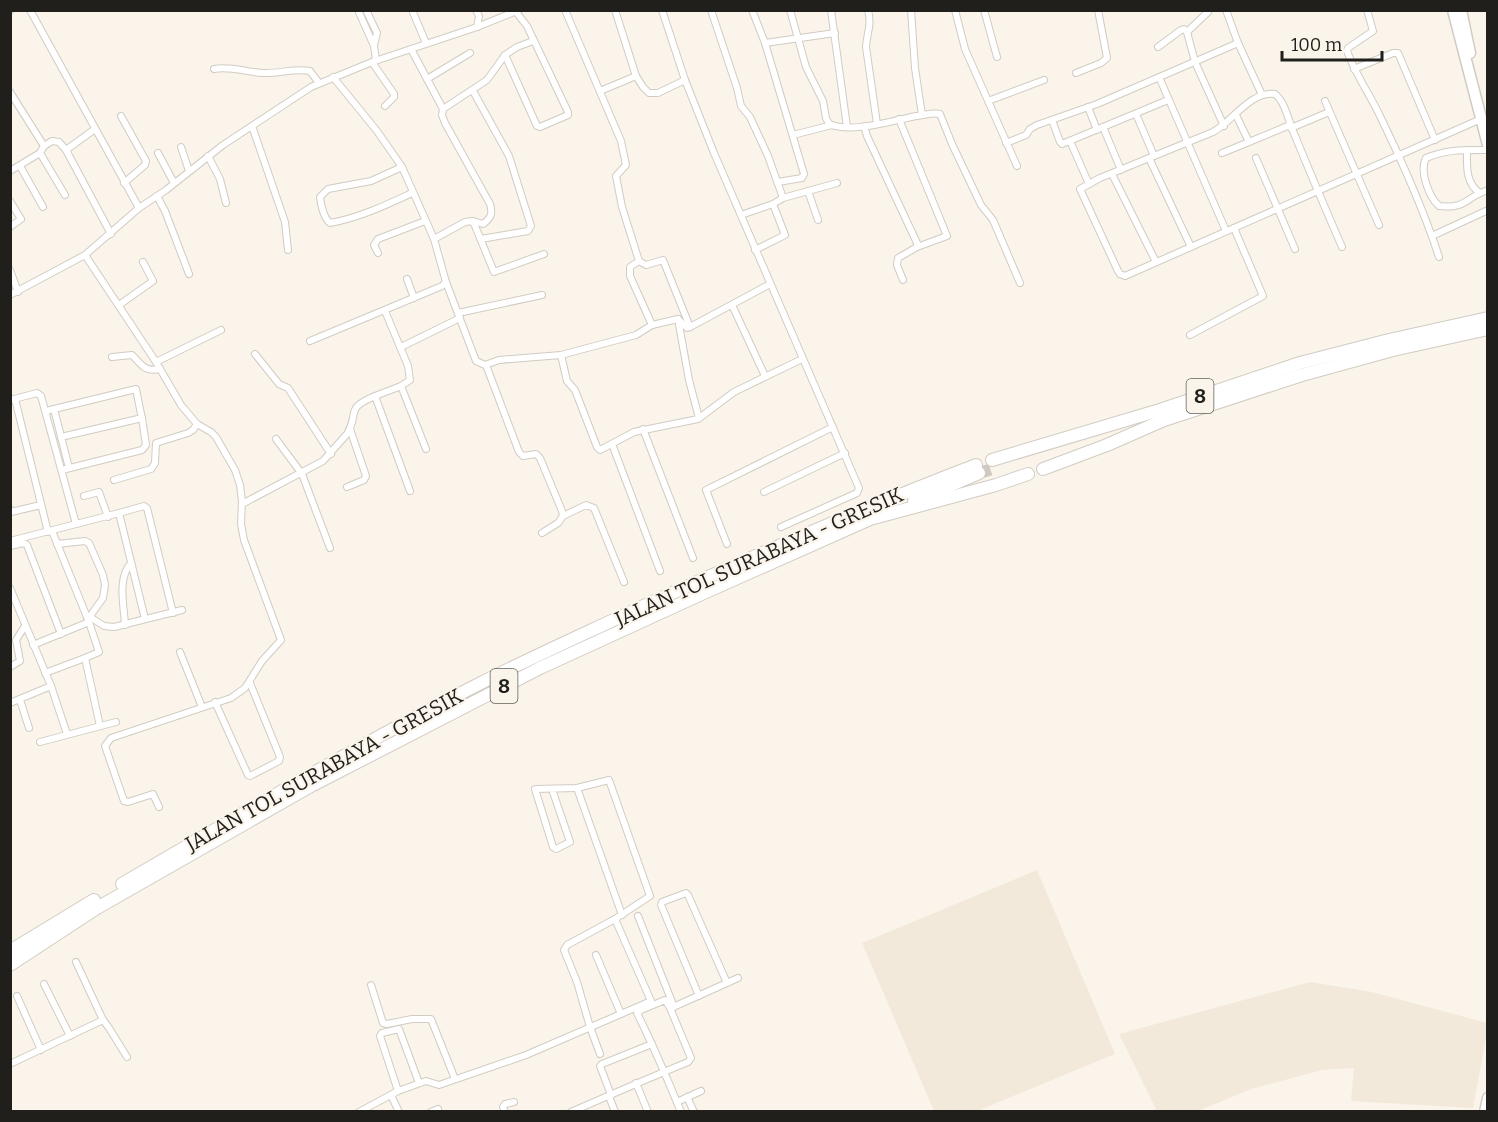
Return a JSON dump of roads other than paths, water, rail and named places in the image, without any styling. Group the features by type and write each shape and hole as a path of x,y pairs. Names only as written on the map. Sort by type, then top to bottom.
{"highway":[{"path":"1453,10 1488,145"},
{"path":"1461,10 1488,129"},
{"name":"8","path":"1164,420 1122,428 993,464 1300,363 1410,335 1485,324"},
{"name":"8","path":"1043,469 1164,420 1302,375 1485,324"},
{"name":"JALAN TOL SURABAYA - GRESIK","path":"10,951 305,777 486,681 755,555 867,507 978,469 550,664 424,726 309,787 97,908 10,965"},
{"name":"JALAN TOL SURABAYA - GRESIK","path":"870,519 996,485 1028,474"},
{"path":"1485,1112 1488,1098"}],"street":[{"path":"30,10 139,208"},
{"path":"358,10 375,40"},
{"path":"366,10 375,40 374,61 394,94 385,106"},
{"path":"412,10 426,43"},
{"path":"476,10 479,16 477,27"},
{"path":"565,10 625,156 626,165 616,176 622,207 639,261 646,265 663,260 690,327"},
{"path":"615,10 636,76 643,87 653,94 685,80"},
{"path":"662,10 685,80 755,250 860,488 859,491 781,528"},
{"path":"711,10 741,106 750,117 783,198"},
{"path":"752,10 765,44 804,176 778,182"},
{"path":"790,10 808,74 821,98 826,117 832,125"},
{"path":"831,10 836,33 847,128"},
{"path":"868,10 871,25 866,47 877,124"},
{"path":"911,10 922,116"},
{"path":"955,10 965,49 1017,166"},
{"path":"984,10 998,57"},
{"path":"1076,73 1101,63 1107,58 1098,10"},
{"path":"1226,10 1238,43 1262,95"},
{"path":"1367,10 1373,31 1349,47 1347,51 1398,155 1439,257"},
{"path":"10,295 85,255 139,208 208,156 319,83 374,61 477,27 517,11 527,26 568,112 566,116 540,127 537,126 505,56"},
{"path":"1187,32 1208,12"},
{"path":"1158,47 1181,30 1184,29 1187,32 1195,62 1224,126"},
{"path":"765,44 836,33"},
{"path":"443,109 487,80 505,56 517,47 533,40"},
{"path":"1006,143 1026,135 1031,128 1037,125 1088,107 1238,43"},
{"path":"411,49 443,109 442,116 445,123 490,204 492,212 483,224 473,221 465,222 434,239"},
{"path":"427,79 470,53"},
{"path":"1354,69 1398,53 1435,140"},
{"path":"214,69 262,73 297,69 310,71 319,83"},
{"path":"600,91 636,76"},
{"path":"333,77 377,131 402,167 434,239 446,282 478,364 486,365 499,360 561,355 636,335 652,326 678,319"},
{"path":"1159,77 1226,231"},
{"path":"988,101 1044,80"},
{"path":"473,91 508,156 531,226 528,231 481,239"},
{"path":"10,92 44,146"},
{"path":"1342,247 1318,191 1278,96 1269,93 1262,95 1224,126 1081,187 1081,193 1120,274 1129,275 1277,208 1318,191 1398,155 1435,140 1480,119"},
{"path":"1052,120 1060,143 1070,141 1168,100"},
{"path":"1325,101 1379,225"},
{"path":"1088,107 1121,170"},
{"path":"1222,153 1329,112"},
{"path":"793,135 832,125 847,128 940,114 981,205 992,217 1020,283"},
{"path":"1136,114 1151,157 1191,247"},
{"path":"1236,115 1249,142"},
{"path":"121,116 146,161 145,165 124,183"},
{"path":"899,119 947,236 917,247 898,258 897,265 903,280"},
{"path":"252,126 285,222 288,250"},
{"path":"864,126 917,247"},
{"path":"66,150 95,129"},
{"path":"11,170 21,166 40,153 44,146 55,141 66,150 111,234"},
{"path":"1070,141 1089,184"},
{"path":"181,147 189,171"},
{"path":"1467,150 1467,172 1471,185 1479,193"},
{"path":"1488,150 1445,151 1426,158 1423,165 1432,198 1439,206 1456,207 1488,190"},
{"path":"40,153 65,195"},
{"path":"158,153 174,183"},
{"path":"208,156 220,179 226,203"},
{"path":"1256,158 1295,249"},
{"path":"21,166 43,207"},
{"path":"402,167 371,181 328,189 323,192 320,196 327,221 330,223 353,217 412,193"},
{"path":"1112,174 1156,262"},
{"path":"741,215 773,204 783,198 837,183"},
{"path":"808,191 818,220"},
{"path":"157,196 189,274"},
{"path":"10,201 21,219 10,227"},
{"path":"755,250 785,235 773,204"},
{"path":"1432,236 1488,210"},
{"path":"378,253 374,245 378,239 425,221"},
{"path":"473,221 494,272 544,255"},
{"path":"1190,335 1263,297 1234,228"},
{"path":"85,255 156,362 181,405 197,424 216,437 235,470 240,485 241,524 247,548 280,637 279,644 262,661 250,683 240,693 111,738 106,743 105,746 124,801 129,802 153,794 159,807"},
{"path":"639,261 630,267 630,276 652,326"},
{"path":"119,305 153,281 143,262"},
{"path":"10,270 18,292"},
{"path":"407,279 414,298"},
{"path":"310,341 385,311 442,286 446,282"},
{"path":"678,319 687,328 690,327 770,284"},
{"path":"400,347 459,316 542,295"},
{"path":"732,305 765,376"},
{"path":"242,504 302,474 331,454 350,429 353,413 359,402 401,386 410,380 408,366 385,311"},
{"path":"678,319 689,380 699,418"},
{"path":"156,362 221,330"},
{"path":"255,354 279,384 288,388 331,454"},
{"path":"112,357 132,355 147,370 160,369"},
{"path":"561,355 567,381 575,390 600,450 624,436 643,429 699,418 726,397 802,359"},
{"path":"486,365 519,452 523,456 536,454 540,458 563,516"},
{"path":"401,386 426,448"},
{"path":"46,411 136,389 146,446 144,449 65,469"},
{"path":"45,674 99,652 89,619 41,505 13,400 39,394 65,469"},
{"path":"375,396 410,491"},
{"path":"54,410 76,524"},
{"path":"61,437 142,418"},
{"path":"114,480 151,469 155,464 156,442 188,433 197,424"},
{"path":"727,544 706,490 833,427"},
{"path":"346,487 364,480 366,476 350,429"},
{"path":"643,429 693,558"},
{"path":"276,439 302,474 330,548"},
{"path":"612,444 660,571"},
{"path":"764,492 845,453"},
{"path":"84,496 99,492 108,517"},
{"path":"11,511 41,505"},
{"path":"542,533 558,523 563,516 586,505 594,508 624,582"},
{"path":"10,541 147,507 173,613"},
{"path":"119,513 145,620"},
{"path":"33,645 61,634 89,619 103,598 105,585 103,575 90,544 85,541 57,544"},
{"path":"10,546 27,544 61,634"},
{"path":"125,625 123,580 131,563"},
{"path":"10,588 13,604 51,686 67,734"},
{"path":"89,619 107,627 125,625 182,610"},
{"path":"10,667 20,661 16,640 25,626"},
{"path":"180,652 202,707"},
{"path":"85,658 100,726"},
{"path":"215,702 248,775 279,761 280,758 250,683"},
{"path":"10,703 51,686"},
{"path":"20,700 29,728"},
{"path":"40,742 116,722"},
{"path":"552,789 570,842 555,849 535,789 577,788 609,780 650,896 622,915 567,945 564,950 577,982 600,1054"},
{"path":"577,788 622,915"},
{"path":"699,996 661,905 662,902 688,894 727,983"},
{"path":"571,1112 688,1062 691,1058 638,916"},
{"path":"359,1112 398,1091 419,1083 426,1081 439,1085 525,1055 651,1000 615,919"},
{"path":"596,955 621,1014"},
{"path":"76,962 103,1020 127,1057"},
{"path":"672,1008 738,978"},
{"path":"44,984 70,1036"},
{"path":"371,985 384,1023 431,1019 455,1079"},
{"path":"17,996 41,1050"},
{"path":"672,1008 665,1000 638,1012 681,1112"},
{"path":"10,1064 103,1020"},
{"path":"398,1091 380,1036 382,1033 399,1029 419,1083"},
{"path":"615,1112 600,1066 652,1044"},
{"path":"636,1083 648,1112"},
{"path":"677,1102 701,1091"},
{"path":"391,1095 399,1112"},
{"path":"687,1097 694,1112"},
{"path":"505,1112 503,1107 505,1104 514,1102"},
{"path":"431,1112 438,1108"}],"tunnel":[{"path":"979,473 995,468"}]}
